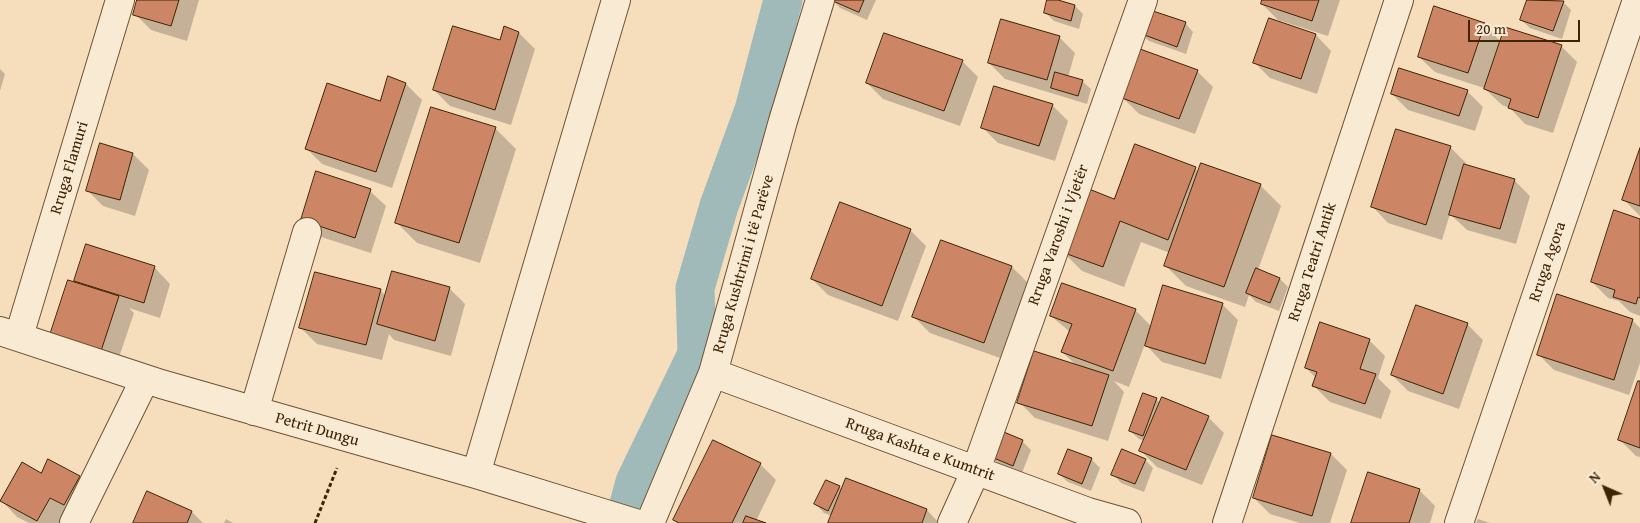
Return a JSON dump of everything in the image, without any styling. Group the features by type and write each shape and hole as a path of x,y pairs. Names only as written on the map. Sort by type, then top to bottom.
{"street":[{"name":"Rruga Flamuri","path":"10,333 120,0"},
{"path":"476,474 616,0"},
{"name":"Rruga Kushtrimi i të Parëve","path":"639,523 713,373 820,0"},
{"name":"Rruga Varoshi i Vjetër","path":"952,523 976,470 1143,0"},
{"name":"Rruga Teatri Antik","path":"1227,523 1399,0"},
{"name":"Rruga Agora","path":"1459,523 1637,0"},
{"path":"254,411 307,232"},
{"name":"Petrit Dungu","path":"10,333 145,379 639,523"},
{"name":"Rruga Kashta e Kumtrit","path":"713,373 976,470 1087,517 1127,523"},
{"path":"74,523 145,379"}],"path":[{"path":"315,523 348,439"}],"building":[{"path":"137,0 179,0 171,26 133,15"},
{"path":"831,0 864,0 859,12"},
{"path":"1047,0 1058,0 1075,5 1071,21 1044,13"},
{"path":"1262,0 1319,0 1312,21 1261,4"},
{"path":"1527,0 1564,1 1553,31 1520,20"},
{"path":"1434,6 1485,23 1468,73 1418,57"},
{"path":"1147,9 1186,22 1177,47 1139,33"},
{"path":"1269,18 1316,34 1301,79 1253,63"},
{"path":"1001,19 1060,36 1047,80 988,63"},
{"path":"453,26 500,40 504,26 519,32 495,110 433,90"},
{"path":"1505,27 1562,45 1538,118 1508,108 1511,99 1484,89"},
{"path":"884,33 963,60 944,111 866,83"},
{"path":"1140,49 1198,70 1179,119 1122,98"},
{"path":"1399,68 1468,90 1459,116 1391,94"},
{"path":"1055,72 1083,80 1078,96 1051,88"},
{"path":"388,76 406,83 376,172 305,149 327,83 380,101"},
{"path":"994,86 1053,104 1039,146 981,128"},
{"path":"431,107 496,127 459,243 395,223"},
{"path":"1396,129 1451,146 1426,225 1371,207"},
{"path":"100,143 133,153 120,200 86,191"},
{"path":"1135,144 1196,167 1168,240 1120,221 1103,267 1059,251 1084,187 1114,199"},
{"path":"1640,148 1640,206 1622,200"},
{"path":"1201,163 1261,184 1224,287 1164,266"},
{"path":"1464,164 1515,179 1500,229 1449,215"},
{"path":"316,171 371,189 355,238 301,220"},
{"path":"840,202 911,229 882,306 811,279"},
{"path":"1614,210 1640,219 1640,298 1638,297 1636,304 1613,297 1615,290 1591,282"},
{"path":"941,240 1012,266 984,343 912,317"},
{"path":"86,244 155,266 144,303 74,281"},
{"path":"1256,268 1280,278 1270,303 1246,293"},
{"path":"392,271 450,287 435,341 377,324"},
{"path":"315,272 381,289 366,345 299,328"},
{"path":"68,280 119,296 101,351 50,335"},
{"path":"1062,283 1136,309 1113,371 1061,352 1072,324 1050,316"},
{"path":"1163,285 1223,303 1205,364 1145,346"},
{"path":"1557,294 1633,319 1614,380 1537,355"},
{"path":"1416,305 1468,323 1443,394 1391,375"},
{"path":"1320,322 1370,339 1360,369 1376,374 1365,404 1312,386 1317,372 1305,368"},
{"path":"1034,351 1109,375 1092,426 1017,403"},
{"path":"1638,381 1640,381 1640,448 1618,440"},
{"path":"1143,393 1157,398 1143,436 1129,431"},
{"path":"1162,397 1209,416 1186,470 1139,451"},
{"path":"999,430 1023,440 1013,466 989,456"},
{"path":"1272,435 1331,453 1312,516 1253,498"},
{"path":"713,440 761,463 732,523 679,523 673,520"},
{"path":"1068,449 1092,458 1082,484 1058,474"},
{"path":"1122,449 1146,459 1135,484 1111,475"},
{"path":"48,459 80,476 64,505 50,498 37,521 0,501 22,462 41,473"},
{"path":"1368,472 1420,489 1409,523 1351,523"},
{"path":"846,478 927,509 922,523 828,523"},
{"path":"826,480 840,486 828,511 814,504"},
{"path":"147,491 192,511 187,523 133,523"},
{"path":"746,516 766,523 743,523"}],"waterway":[{"path":"624,523 635,482 697,354 695,288 719,206 754,110 783,0"}]}
